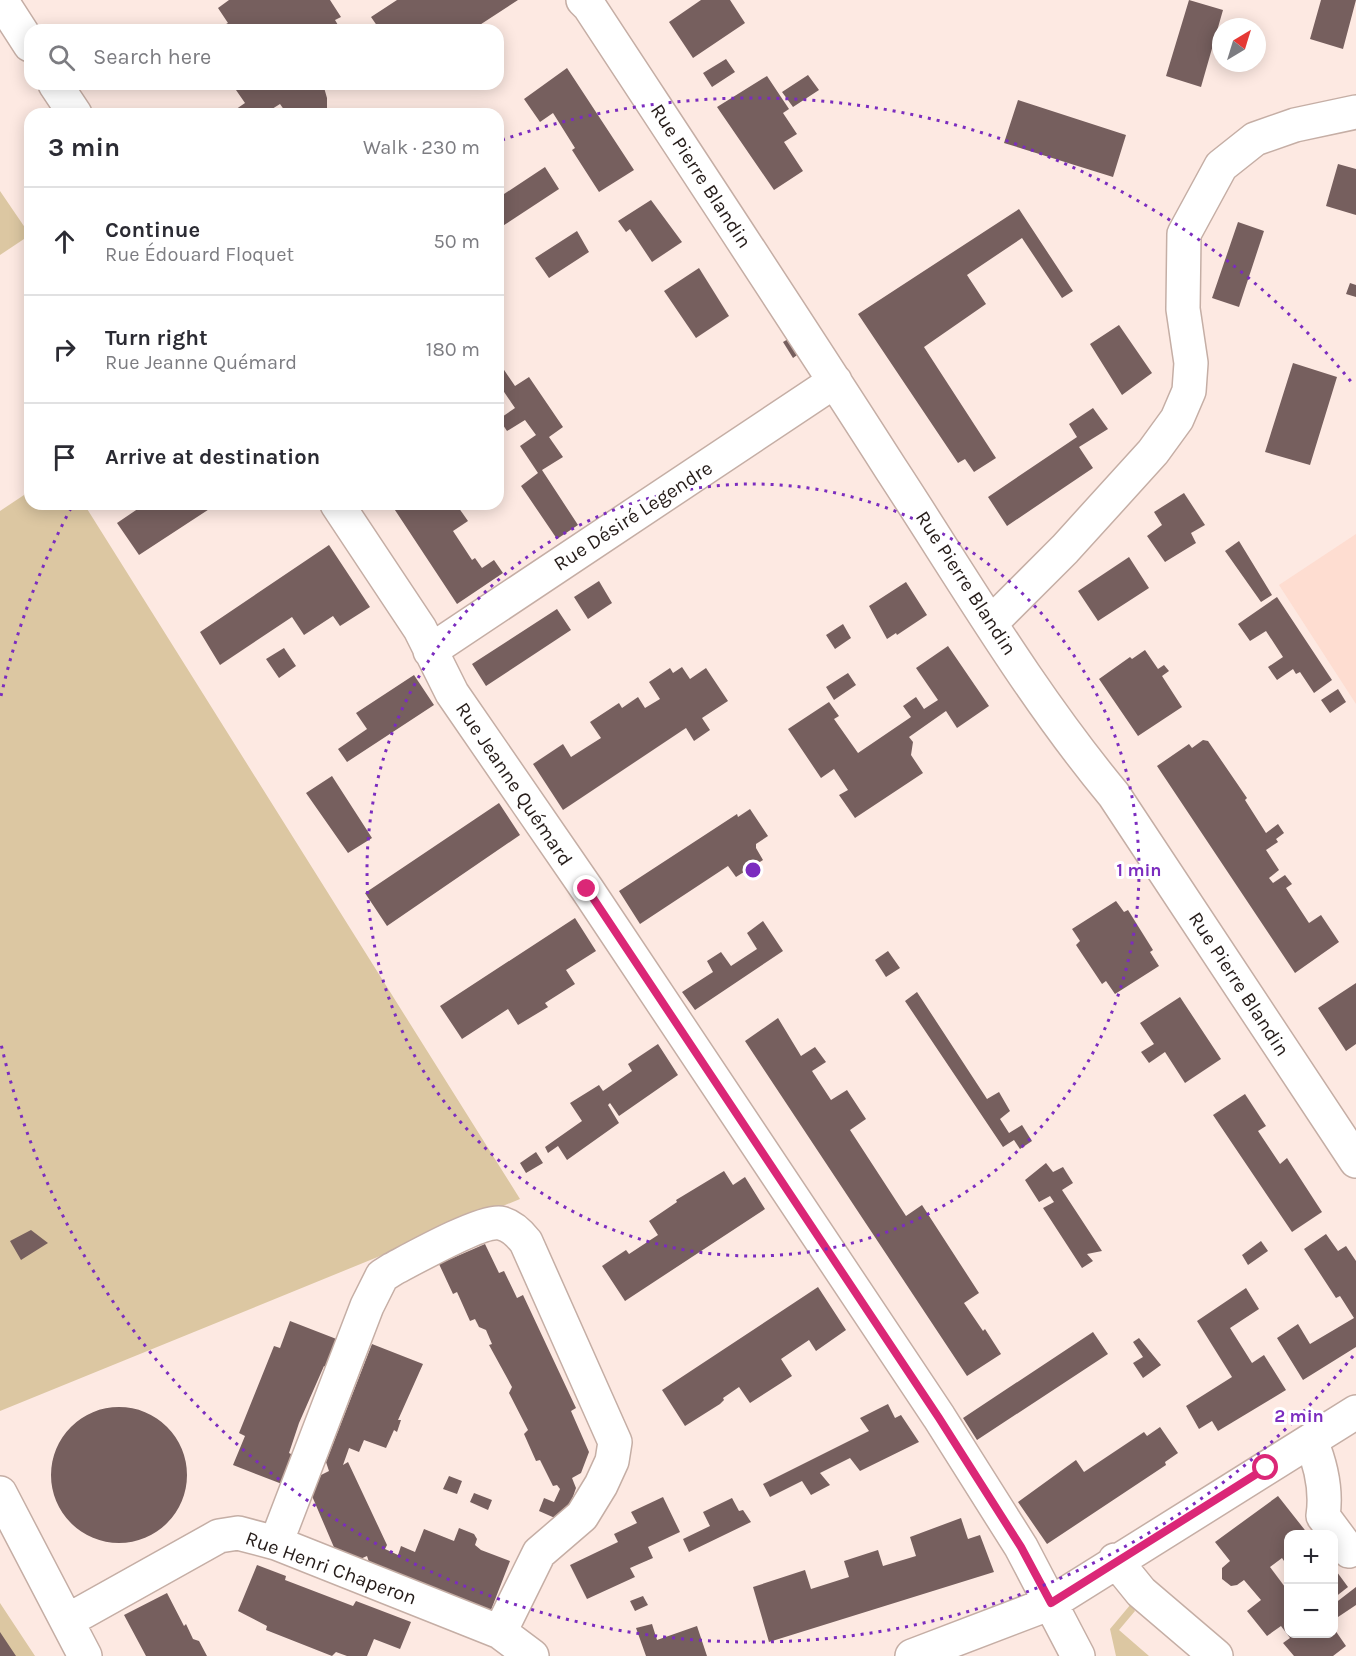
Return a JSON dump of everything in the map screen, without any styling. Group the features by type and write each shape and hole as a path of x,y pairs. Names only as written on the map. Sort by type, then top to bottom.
{"street":[{"path":"1,0 24,36"},
{"name":"Rue Pierre Blandin","path":"590,2 991,623 1079,753 1114,795 1356,1161"},
{"path":"59,90 71,108"},
{"path":"991,623 1073,540 1153,452 1177,419 1189,391 1191,363 1183,309 1184,234 1221,166 1255,139 1295,125 1356,112"},
{"name":"Rue Désiré Legendre","path":"430,651 835,381"},
{"name":"Rue Jeanne Quémard","path":"341,510 420,629 452,693 587,889 939,1418 1021,1547 1078,1656"},
{"path":"276,1543 367,1306 382,1276 476,1228 499,1222 516,1230 526,1242 615,1442 612,1461 582,1516 539,1553 500,1632"},
{"path":"912,1656 1051,1603 1115,1560 1356,1412"},
{"path":"1311,1441 1319,1460 1326,1497 1323,1516 1349,1551"},
{"path":"0,1493 85,1656"},
{"name":"Rue Henri Chaperon","path":"67,1621 219,1536 238,1533 276,1543 500,1632 532,1656"},
{"path":"1115,1560 1141,1592 1216,1656"}],"shaded area":[{"path":"0,191 24,226 24,239 0,255"},
{"path":"24,495 24,510 88,510 520,1199 0,1411 0,511"},
{"path":"1356,534 1356,704 1279,585"},
{"path":"0,1603 35,1656 0,1656"},
{"path":"1131,1604 1135,1611 1119,1630 1149,1656 1116,1656 1110,1629"}],"building":[{"path":"229,0 330,0 341,17 335,20 337,24 226,24 228,23 218,8"},
{"path":"397,0 518,0 481,24 376,24 371,17"},
{"path":"701,0 730,0 745,23 693,58 669,22"},
{"path":"1189,0 1223,10 1221,18 1212,18 1212,48 1201,87 1166,76"},
{"path":"1321,0 1356,0 1343,49 1310,39"},
{"path":"726,59 735,72 712,87 703,73"},
{"path":"567,68 634,170 599,192 572,150 575,148 553,113 540,122 524,99"},
{"path":"808,75 819,90 793,107 782,92"},
{"path":"767,76 789,109 783,113 797,134 784,142 803,171 774,190 717,107"},
{"path":"236,90 325,90 327,108 283,108 280,104 274,108 238,108 245,103"},
{"path":"1018,100 1126,135 1113,177 1004,143"},
{"path":"1338,164 1356,169 1356,215 1326,206"},
{"path":"545,167 559,189 504,225 504,194"},
{"path":"651,200 682,242 652,262 630,229 626,232 618,221"},
{"path":"1019,209 1073,291 1062,298 1022,238 967,275 986,304 924,347 996,458 974,472 965,459 958,463 858,314"},
{"path":"1238,222 1264,231 1239,307 1212,298"},
{"path":"577,231 589,252 549,278 535,258"},
{"path":"699,268 729,316 696,338 664,291"},
{"path":"1350,283 1356,285 1356,297 1346,294"},
{"path":"1119,325 1152,373 1122,395 1090,344"},
{"path":"790,338 800,353 793,358 783,342"},
{"path":"1293,363 1337,377 1310,465 1265,452"},
{"path":"504,370 515,386 529,377 563,427 549,437 563,457 542,470 578,525 557,539 521,486 538,473 520,446 536,435 525,420 507,431 504,426 504,416 515,408 504,392"},
{"path":"1093,408 1108,429 1079,447 1093,468 1007,526 988,497 1077,437 1069,424"},
{"path":"1184,493 1205,525 1191,533 1196,543 1165,562 1147,536 1162,525 1154,512"},
{"path":"136,510 208,510 139,555 117,523"},
{"path":"395,510 460,510 468,521 453,531 472,560 475,558 482,568 494,560 503,573 457,604"},
{"path":"1239,541 1272,595 1261,602 1225,551"},
{"path":"329,545 370,607 340,626 333,616 304,635 292,617 220,665 200,632"},
{"path":"1129,557 1149,588 1098,621 1078,591"},
{"path":"599,581 612,603 588,619 574,597"},
{"path":"906,582 927,615 887,639 869,606"},
{"path":"1277,597 1332,680 1314,693 1300,672 1296,674 1293,669 1277,680 1268,667 1283,657 1266,631 1250,641 1238,624"},
{"path":"557,609 571,630 486,686 472,664"},
{"path":"843,624 851,638 835,649 826,635"},
{"path":"948,646 989,706 957,728 946,711 909,737 913,742 911,755 923,773 855,818 839,795 848,790 834,769 821,778 788,729 829,702 839,716 834,719 858,753 911,717 903,706 916,697 924,709 938,700 916,668"},
{"path":"284,648 296,666 279,678 266,659"},
{"path":"1145,650 1158,669 1164,665 1169,671 1162,676 1182,707 1138,736 1099,679 1130,657 1132,659"},
{"path":"682,667 690,679 706,668 728,701 702,718 710,730 694,741 686,728 563,810 533,764 563,744 571,757 601,738 590,722 619,703 622,708 638,697 645,708 660,699 649,682 670,668 673,673"},
{"path":"848,673 856,685 834,700 826,687"},
{"path":"414,675 434,705 347,762 338,749 367,729 356,713"},
{"path":"1338,689 1346,702 1330,713 1321,700"},
{"path":"1203,740 1208,741 1247,798 1245,800 1266,833 1278,824 1284,833 1276,839 1278,842 1266,850 1279,870 1269,878 1273,883 1285,875 1292,884 1286,888 1309,923 1321,915 1339,942 1295,973 1157,766 1189,744 1192,748"},
{"path":"332,776 372,838 348,853 306,793"},
{"path":"499,803 520,835 387,926 365,893"},
{"path":"750,809 768,836 756,844 763,860 736,877 728,866 640,924 619,891 737,814 738,817"},
{"path":"1116,901 1124,912 1128,910 1153,950 1150,952 1159,966 1115,994 1106,981 1102,984 1076,945 1080,941 1072,929"},
{"path":"575,918 596,951 566,970 575,984 545,1003 548,1007 518,1025 508,1009 462,1039 440,1006"},
{"path":"763,921 783,951 695,1010 682,992 713,972 707,961 721,952 731,966 757,949 747,933"},
{"path":"888,951 900,968 886,977 875,960"},
{"path":"1356,983 1356,1044 1346,1051 1318,1008"},
{"path":"917,992 987,1099 999,1092 1010,1111 1000,1119 1009,1133 1022,1125 1032,1141 1020,1149 1014,1140 1003,1147 905,1001"},
{"path":"1180,997 1221,1059 1185,1083 1165,1052 1149,1063 1141,1052 1154,1044 1140,1023"},
{"path":"778,1018 801,1056 815,1047 826,1062 812,1071 831,1100 847,1090 866,1119 850,1130 906,1216 922,1205 979,1293 964,1303 1001,1354 967,1376 745,1041"},
{"path":"658,1044 678,1075 619,1116 610,1103 608,1105 619,1123 567,1160 558,1146 548,1153 545,1147 582,1121 570,1103 599,1085 603,1091 632,1071 628,1064"},
{"path":"1245,1094 1266,1126 1258,1131 1280,1164 1287,1158 1322,1212 1292,1232 1213,1115"},
{"path":"536,1152 543,1163 526,1173 520,1163"},
{"path":"1046,1163 1053,1172 1063,1167 1073,1183 1062,1190 1102,1251 1087,1254 1093,1261 1082,1268 1043,1208 1054,1202 1050,1196 1039,1202 1025,1180"},
{"path":"724,1171 733,1185 745,1177 765,1209 625,1301 602,1266 626,1250 629,1254 658,1235 649,1221 677,1202 676,1200"},
{"path":"31,1230 48,1243 21,1260 10,1241"},
{"path":"1326,1234 1338,1251 1346,1246 1356,1261 1356,1347 1303,1380 1277,1338 1298,1324 1310,1344 1354,1318 1340,1296 1336,1298 1304,1249"},
{"path":"1261,1241 1268,1251 1248,1265 1242,1255"},
{"path":"485,1244 499,1273 504,1271 517,1298 523,1295 576,1408 571,1411 589,1452 581,1473 572,1478 576,1488 564,1522 539,1511 544,1498 554,1502 560,1489 557,1485 553,1486 540,1460 536,1461 524,1434 528,1430 509,1393 512,1387 489,1345 492,1344 486,1330 479,1327 475,1319 470,1321 457,1292 453,1294 439,1264"},
{"path":"818,1287 846,1330 816,1351 809,1340 781,1359 792,1376 750,1403 739,1387 723,1398 720,1404 685,1426 662,1390"},
{"path":"1246,1288 1259,1309 1230,1328 1252,1363 1264,1355 1286,1390 1218,1431 1212,1421 1199,1429 1186,1406 1232,1377 1197,1321"},
{"path":"290,1321 339,1340 328,1368 324,1366 299,1423 289,1453 293,1455 282,1484 233,1465 245,1436 239,1433 274,1346 280,1348"},
{"path":"1093,1332 1108,1354 977,1440 963,1418"},
{"path":"1139,1338 1161,1365 1143,1378 1133,1363 1143,1357 1133,1342"},
{"path":"372,1344 423,1364 398,1420 401,1420 397,1432 394,1430 386,1448 364,1440 359,1452 349,1448 343,1465 348,1462 387,1545 385,1549 398,1555 401,1546 415,1552 424,1529 454,1541 459,1528 474,1534 477,1539 475,1545 481,1550 510,1561 491,1610 370,1565 367,1556 358,1560 336,1552 312,1496 321,1475 329,1471 326,1462"},
{"path":"888,1404 895,1418 901,1415 919,1442 860,1471 850,1458 820,1473 830,1485 811,1495 802,1481 770,1497 763,1484 869,1431 860,1418"},
{"path":"119,1407 145,1412 157,1418 167,1427 176,1437 182,1449 187,1475 182,1501 176,1513 167,1523 157,1532 145,1538 119,1543 93,1538 81,1532 71,1523 62,1513 56,1501 51,1475 56,1449 62,1437 71,1427 81,1418 93,1412"},
{"path":"1160,1427 1178,1453 1165,1462 1166,1465 1047,1544 1018,1502 1076,1460 1084,1472 1144,1432 1147,1436"},
{"path":"449,1476 462,1481 457,1494 443,1489"},
{"path":"474,1493 492,1500 488,1510 470,1502"},
{"path":"1278,1496 1305,1530 1284,1530 1284,1561 1282,1558 1270,1567 1284,1586 1284,1630 1281,1626 1267,1636 1247,1611 1261,1600 1244,1580 1231,1586 1222,1579 1222,1568 1230,1561 1215,1542"},
{"path":"663,1497 680,1532 648,1547 653,1558 630,1568 635,1577 587,1599 570,1565 618,1542 614,1534 637,1523 631,1512"},
{"path":"732,1498 739,1511 743,1510 751,1522 689,1552 683,1539 710,1526 703,1512"},
{"path":"961,1518 968,1539 980,1535 994,1572 769,1642 753,1587 805,1570 811,1589 849,1577 844,1561 878,1550 883,1566 916,1556 910,1537"},
{"path":"257,1565 286,1576 285,1580 353,1606 356,1601 411,1622 400,1649 374,1639 367,1656 347,1656 336,1652 332,1656 266,1630 267,1626 238,1611"},
{"path":"1338,1573 1348,1587 1338,1595"},
{"path":"1356,1587 1356,1605 1338,1617 1338,1601"},
{"path":"167,1593 184,1626 186,1624 193,1639 199,1641 207,1656 146,1656 124,1615"},
{"path":"643,1596 648,1605 635,1611 630,1601"},
{"path":"652,1624 657,1640 697,1626 707,1656 646,1656 636,1628"},
{"path":"0,1632 16,1656 0,1656"},
{"path":"1338,1634 1346,1646 1333,1656 1294,1656 1283,1643 1290,1638 1338,1638"}],"route":[{"path":"587,889 939,1418 1021,1547 1051,1603 1115,1560 1266,1468"}]}
